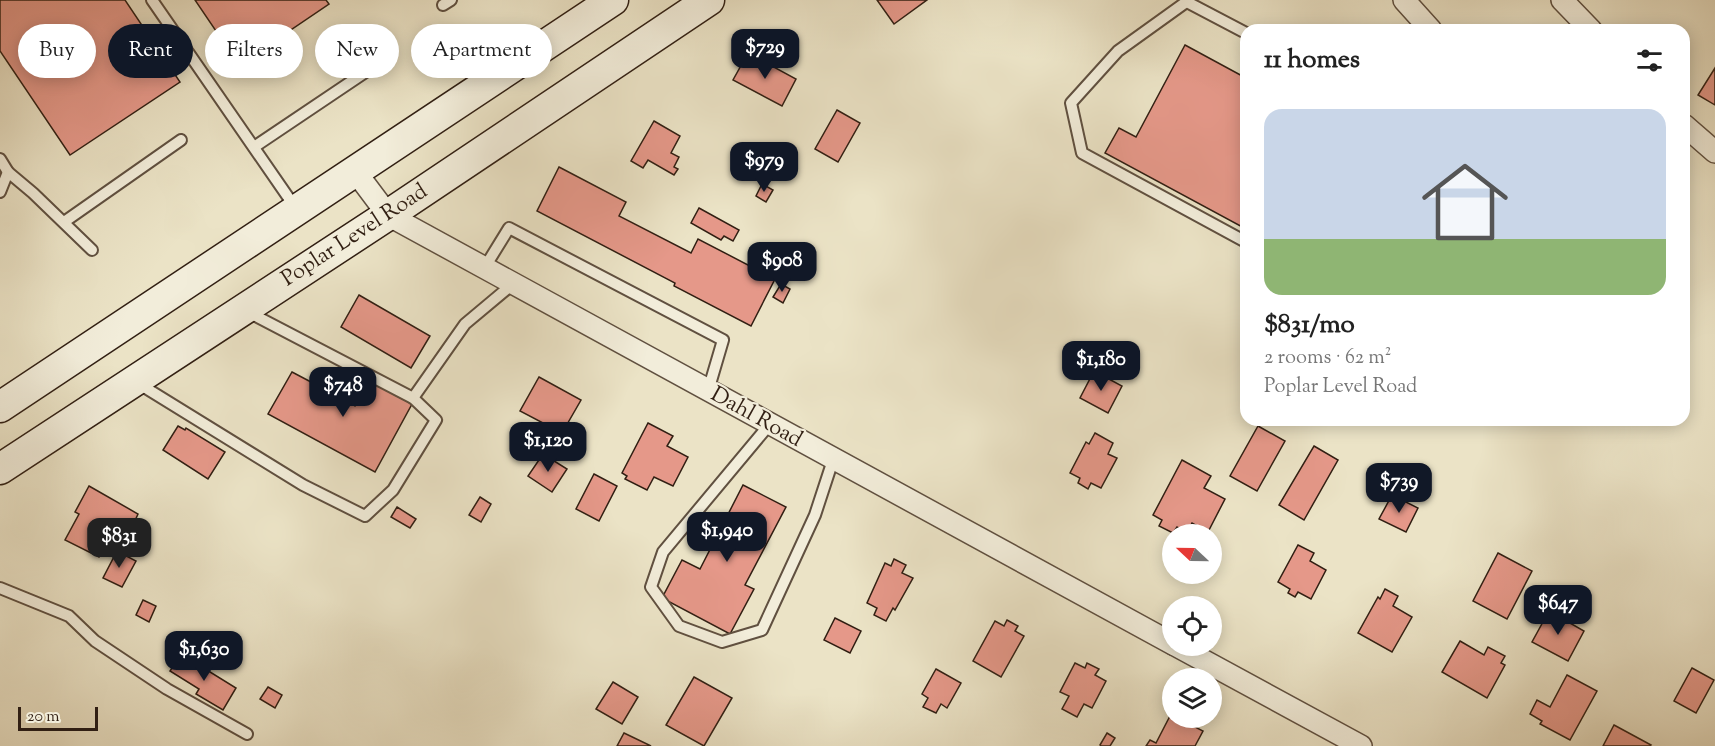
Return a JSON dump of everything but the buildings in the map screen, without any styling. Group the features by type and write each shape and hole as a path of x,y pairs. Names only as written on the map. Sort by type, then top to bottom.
{"main road":[{"path":"0,407 613,0"},
{"name":"Poplar Level Road","path":"0,469 388,215 709,0"}],"street":[{"path":"1404,0 1426,24"},
{"path":"1562,0 1585,24"},
{"path":"1690,130 1715,152"},
{"name":"Dahl Road","path":"355,171 388,215 1162,638"},
{"name":"Dahl Road","path":"1194,656 1361,746"}],"lane":[{"path":"152,0 297,210"},
{"path":"1240,30 1188,1 1118,51 1071,103 1082,153 1240,239"},
{"path":"254,147 357,78"},
{"path":"64,222 181,140"},
{"path":"0,159 8,172 92,250"},
{"path":"0,192 8,172"},
{"path":"485,267 509,228 723,340 708,391"},
{"path":"412,398 465,324 514,283"},
{"path":"135,381 303,485 365,516 393,490 436,420 412,398 243,309"},
{"path":"769,425 663,552 651,587 678,626 722,642 762,630 815,515 833,460"},
{"path":"0,588 69,616 95,641 167,689 247,734"}]}
